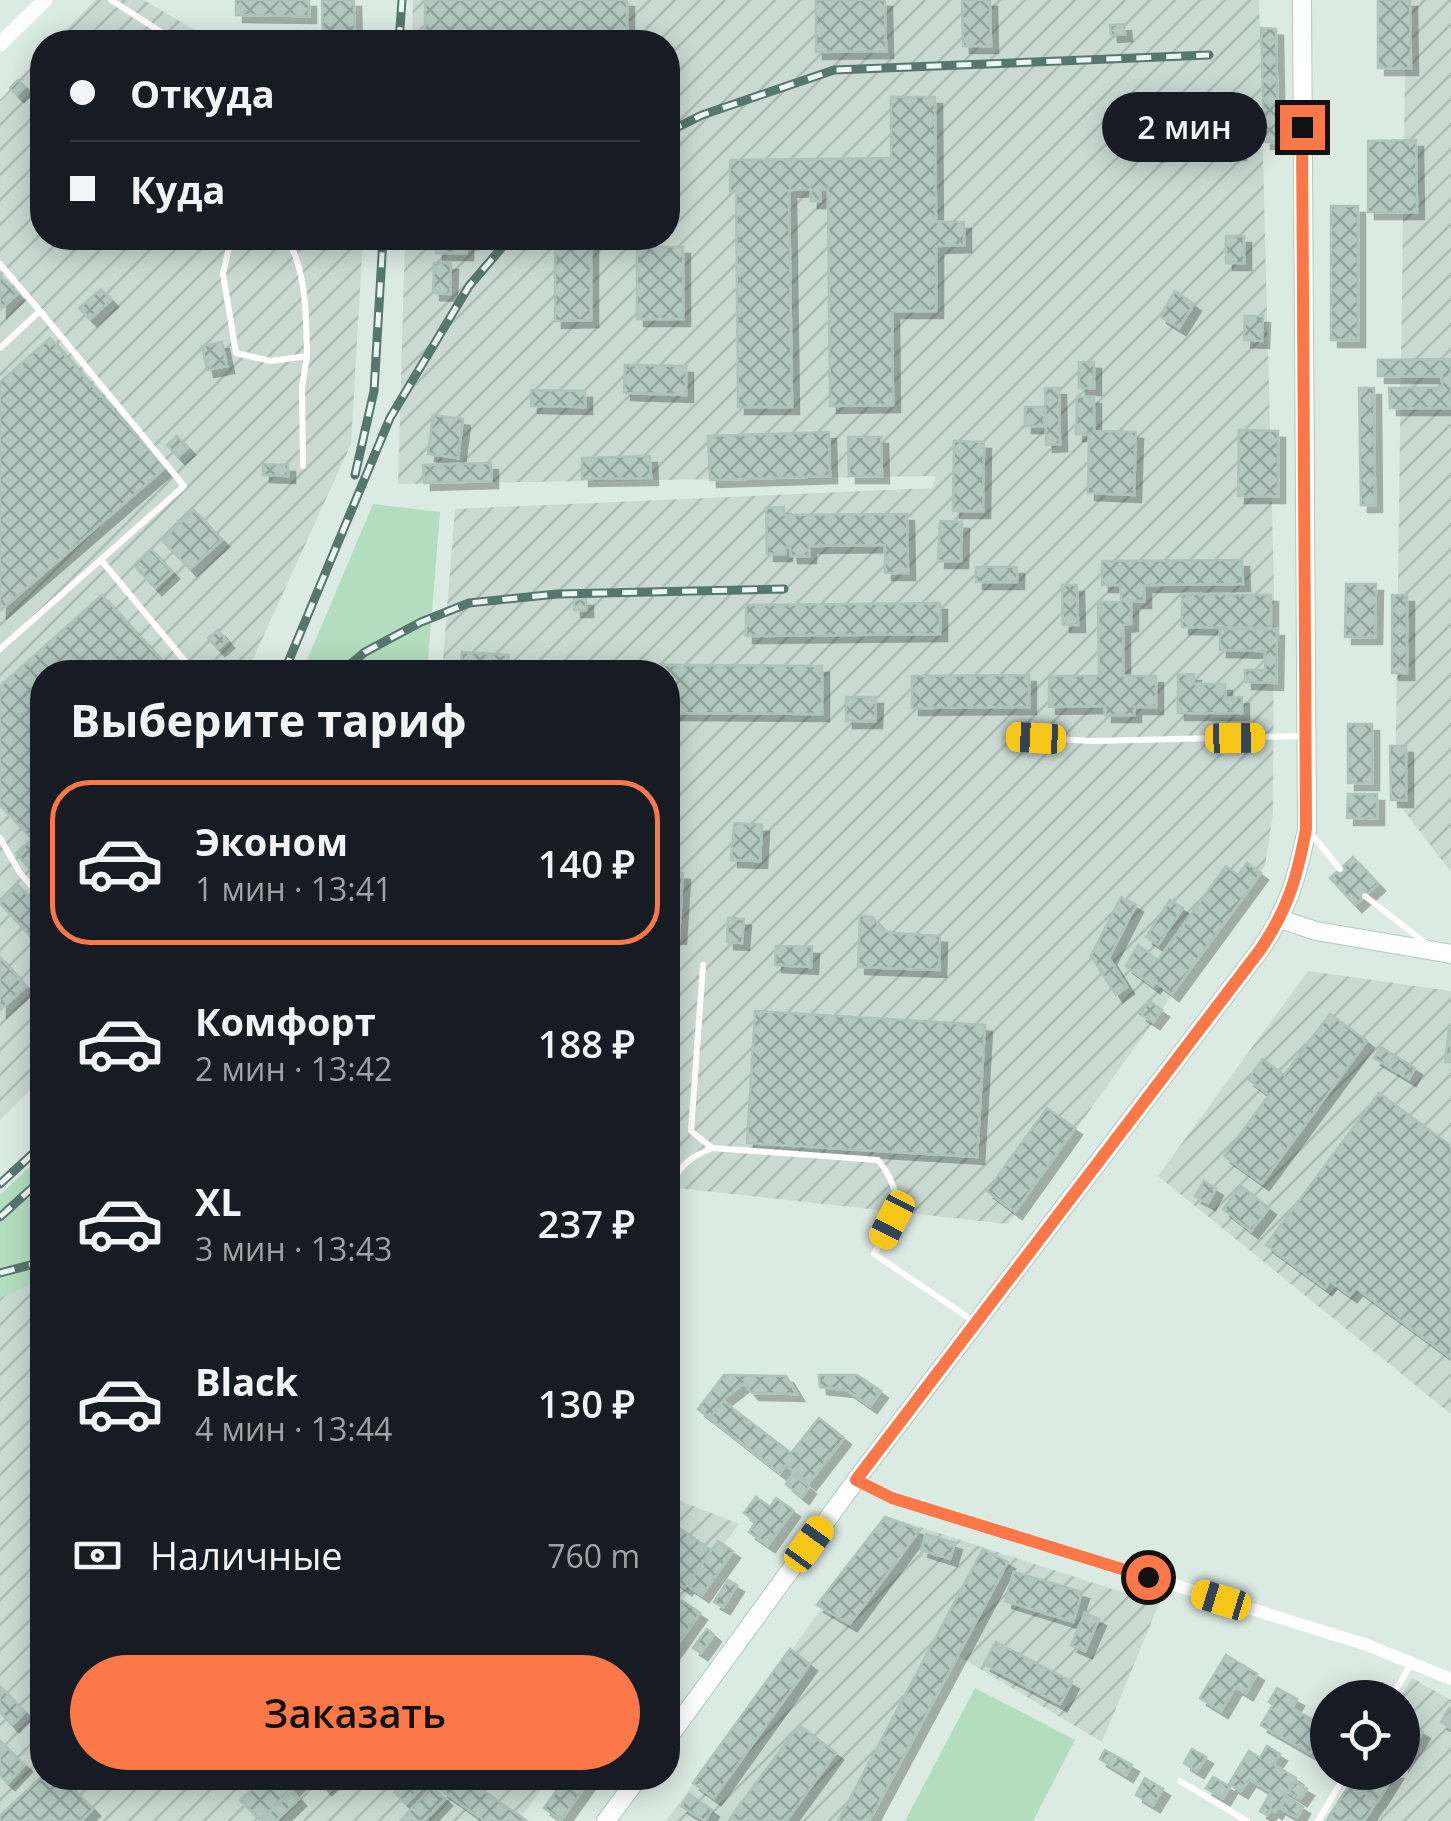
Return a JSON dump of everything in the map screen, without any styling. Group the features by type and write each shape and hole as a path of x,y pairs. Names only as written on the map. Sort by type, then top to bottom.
{"main road":[{"path":"680,1722 856,1480 1280,920 1296,882 1306,829 1302,0"},
{"path":"1280,920 1316,931 1444,952"},
{"path":"606,1821 629,1790"}],"street":[{"path":"0,44 45,0"},
{"path":"856,1480 892,1498 1367,1645 1451,1679"}],"lane":[{"path":"111,0 158,30"},
{"path":"228,250 223,274 236,353 272,361 307,356"},
{"path":"293,250 306,315 307,356 302,387 304,466"},
{"path":"0,264 184,486 0,648"},
{"path":"0,348 40,311"},
{"path":"100,560 184,660"},
{"path":"1008,737 1093,740 1306,736"},
{"path":"1306,829 1340,869"},
{"path":"0,838 30,884"},
{"path":"1365,896 1444,952"},
{"path":"702,965 691,1131 712,1148"},
{"path":"680,1172 688,1158 712,1148 878,1160 893,1178 897,1195 892,1220 874,1254 976,1322"},
{"path":"1402,1680 1412,1662"},
{"path":"1180,1781 1247,1821"},
{"path":"1318,1821 1336,1790"}],"shaded area":[{"path":"95,0 144,0 195,30 66,30"},
{"path":"413,0 1259,0 1274,587 1273,813 1265,866 1008,1224 680,1188 680,660 443,660 455,509 932,488 936,476 398,484 405,250 680,250 680,30 412,30"},
{"path":"1406,0 1451,0 1451,872 1395,799"},
{"path":"30,68 30,250 362,250 351,444 252,660 30,660 30,1091 0,1120 0,100"},
{"path":"1308,971 1451,991 1451,1414 1158,1176"},
{"path":"30,1282 30,1790 541,1790 518,1821 0,1821 0,1293 13,1283"},
{"path":"680,1501 739,1524 680,1604"},
{"path":"889,1517 1159,1604 1102,1742 935,1642 841,1821 666,1821"},
{"path":"1420,1683 1451,1700 1451,1821 1326,1821 1345,1790 1420,1790"}],"green space":[{"path":"373,504 440,512 428,660 307,660"},
{"path":"30,1166 30,1285 0,1298 0,1195"},
{"path":"975,1688 1075,1740 1033,1821 905,1821"}],"building":[{"path":"236,0 309,0 309,16 236,15"},
{"path":"322,0 354,0 355,30 323,30"},
{"path":"425,0 627,0 627,30 425,30"},
{"path":"816,0 885,0 886,51 816,52"},
{"path":"962,0 990,0 991,46 963,46"},
{"path":"1378,0 1410,0 1411,68 1378,68"},
{"path":"1124,24 1125,34 1111,35 1110,25"},
{"path":"1261,28 1276,29 1278,142 1264,142"},
{"path":"18,80 25,87 17,95 10,88"},
{"path":"891,97 935,97 936,222 964,222 964,245 936,246 936,311 892,311 893,405 830,406 828,189 820,189 820,201 811,201 811,189 789,190 792,407 738,407 736,191 730,191 730,160 891,158"},
{"path":"1239,117 1239,153 1153,154 1153,118"},
{"path":"1416,140 1417,212 1368,212 1368,141"},
{"path":"1331,206 1358,206 1358,340 1331,340"},
{"path":"1226,236 1244,236 1244,263 1226,263"},
{"path":"683,247 683,319 637,319 637,250"},
{"path":"436,250 466,250 466,253"},
{"path":"555,250 591,250 591,320 555,321"},
{"path":"434,263 451,263 450,294 433,293"},
{"path":"0,275 17,294 0,310"},
{"path":"101,289 111,300 90,319 79,308"},
{"path":"1175,291 1194,304 1179,328 1160,316"},
{"path":"1245,316 1263,316 1262,341 1244,340"},
{"path":"50,338 165,468 0,611 0,382"},
{"path":"222,342 227,366 207,370 202,346"},
{"path":"1451,359 1451,408 1390,408 1389,388 1442,388 1442,376 1378,376 1378,360"},
{"path":"1079,362 1094,362 1094,388 1079,388"},
{"path":"625,365 686,366 686,395 624,393"},
{"path":"1045,388 1059,388 1060,444 1046,445"},
{"path":"1359,388 1374,388 1375,505 1361,505"},
{"path":"531,390 585,391 585,407 531,406"},
{"path":"1077,397 1094,397 1094,431 1136,432 1134,495 1088,493 1089,434 1076,434"},
{"path":"1025,407 1044,407 1044,426 1025,426"},
{"path":"433,415 463,419 458,458 428,454"},
{"path":"1239,430 1278,431 1278,496 1238,496"},
{"path":"829,432 830,476 710,480 708,436"},
{"path":"177,436 188,448 178,457 167,445"},
{"path":"848,437 881,437 882,476 849,476"},
{"path":"954,441 984,442 983,511 953,511"},
{"path":"650,456 651,478 582,479 582,458"},
{"path":"491,463 491,481 424,483 423,465"},
{"path":"263,464 288,465 288,476 263,475"},
{"path":"784,507 784,515 907,514 908,573 885,573 885,545 809,546 809,556 791,556 790,547 785,547 785,554 767,554 766,508"},
{"path":"194,510 222,540 190,569 162,540"},
{"path":"940,521 962,522 961,561 938,561"},
{"path":"151,549 172,572 155,588 134,565"},
{"path":"1242,560 1243,584 1144,585 1144,601 1131,601 1131,624 1123,625 1123,676 1156,676 1156,707 1134,707 1134,715 1105,715 1105,706 1049,707 1049,676 1099,676 1098,602 1121,602 1121,585 1102,585 1102,561"},
{"path":"976,567 1017,567 1017,582 976,582"},
{"path":"1346,584 1376,584 1375,637 1345,637"},
{"path":"1062,585 1077,585 1078,625 1063,625"},
{"path":"1182,594 1271,595 1271,628 1182,627"},
{"path":"102,595 161,660 30,660 30,837 0,805 0,686"},
{"path":"1392,595 1407,595 1407,673 1392,673"},
{"path":"574,599 586,599 586,610 574,610"},
{"path":"940,603 940,634 746,636 746,605"},
{"path":"1220,629 1277,629 1276,683 1245,682 1245,670 1265,670 1265,651 1220,650"},
{"path":"218,630 227,641 218,649 208,638"},
{"path":"462,652 509,655 509,660 462,660"},
{"path":"680,665 822,666 822,714 680,713"},
{"path":"1194,674 1194,684 1225,684 1225,698 1242,697 1242,713 1178,713 1178,675"},
{"path":"1029,675 1029,707 912,708 912,676"},
{"path":"846,697 876,697 875,721 846,721"},
{"path":"1348,724 1372,724 1372,783 1348,783"},
{"path":"1390,746 1406,746 1406,800 1391,800"},
{"path":"1348,794 1377,794 1377,818 1347,818"},
{"path":"734,823 762,825 760,861 731,860"},
{"path":"30,841 30,869 16,853"},
{"path":"1353,857 1378,884 1355,905 1330,878"},
{"path":"1247,863 1261,873 1172,994 1156,982 1153,986 1126,966 1138,945 1158,960 1226,866 1238,875"},
{"path":"680,873 683,873 680,921"},
{"path":"18,885 30,898 30,936 0,903"},
{"path":"1121,897 1136,905 1109,958 1127,987 1116,995 1091,956"},
{"path":"1170,900 1183,908 1158,945 1146,937"},
{"path":"860,916 872,917 883,930 892,933 940,936 939,970 858,967"},
{"path":"728,918 744,919 742,943 727,942"},
{"path":"776,946 812,947 811,967 775,965"},
{"path":"0,957 26,987 0,1010"},
{"path":"1149,1001 1162,1010 1153,1022 1140,1014"},
{"path":"755,1011 985,1025 977,1157 747,1143"},
{"path":"1330,1014 1367,1041 1262,1183 1224,1156 1269,1095 1248,1079 1263,1059 1284,1075"},
{"path":"1449,1029 1451,1062 1445,1062"},
{"path":"1381,1047 1415,1068 1409,1079 1374,1058"},
{"path":"1379,1093 1451,1146 1451,1358 1356,1288 1350,1295 1330,1281 1325,1288 1266,1245"},
{"path":"1047,1108 1075,1128 1015,1212 987,1191"},
{"path":"1204,1181 1216,1189 1208,1203 1195,1196"},
{"path":"1241,1186 1269,1208 1251,1231 1223,1209"},
{"path":"724,1375 786,1376 797,1394 752,1393 744,1383 726,1397 710,1418 698,1409"},
{"path":"819,1375 857,1375 881,1391 870,1406 847,1390 820,1387"},
{"path":"723,1401 791,1453 819,1418 844,1438 809,1483 786,1465 780,1473 710,1418"},
{"path":"793,1474 809,1487 802,1497 786,1484"},
{"path":"756,1497 770,1507 776,1498 793,1510 768,1545 749,1532 756,1522 744,1513"},
{"path":"885,1517 920,1530 850,1624 817,1605"},
{"path":"680,1528 711,1550 685,1588 680,1584"},
{"path":"926,1534 955,1543 950,1559 921,1550"},
{"path":"718,1541 733,1551 702,1595 687,1585"},
{"path":"983,1549 1008,1562 869,1821 838,1821"},
{"path":"1014,1572 1082,1592 1073,1622 1005,1601"},
{"path":"728,1580 737,1585 723,1607 714,1602"},
{"path":"680,1601 700,1613 680,1641"},
{"path":"1085,1613 1099,1619 1085,1651 1071,1645"},
{"path":"707,1629 714,1635 701,1653 693,1648"},
{"path":"996,1642 1072,1682 1060,1704 984,1664"},
{"path":"790,1649 810,1664 714,1798 693,1783"},
{"path":"1226,1655 1257,1674 1246,1693 1235,1687 1221,1711 1200,1698"},
{"path":"0,1686 25,1712 12,1725 0,1712"},
{"path":"1277,1688 1297,1699 1292,1708 1310,1718 1310,1753 1261,1725 1273,1705 1269,1702"},
{"path":"1451,1709 1450,1728 1441,1722"},
{"path":"799,1725 836,1753 786,1821 737,1821 731,1817"},
{"path":"0,1741 25,1765 8,1783 0,1776"},
{"path":"1267,1746 1280,1754 1273,1764 1296,1778 1275,1812 1271,1809 1267,1815 1260,1811 1271,1792 1249,1779 1241,1791 1229,1784 1249,1751 1260,1758"},
{"path":"1192,1749 1206,1757 1197,1771 1184,1763"},
{"path":"1105,1750 1132,1765 1126,1775 1100,1759"},
{"path":"1213,1777 1230,1787 1223,1798 1206,1788"},
{"path":"1145,1778 1163,1789 1153,1805 1136,1795"},
{"path":"1295,1782 1307,1789 1300,1799 1289,1792"},
{"path":"30,1787 75,1790 93,1809 81,1821 0,1821 0,1816"},
{"path":"251,1790 291,1790 260,1820 240,1800"},
{"path":"396,1790 419,1790 406,1804"},
{"path":"429,1790 435,1790 445,1799 424,1821 400,1821"},
{"path":"441,1790 482,1790 527,1821 485,1821"},
{"path":"557,1790 582,1790 561,1820 544,1808"},
{"path":"1346,1790 1360,1790 1377,1801 1364,1821 1326,1821"},
{"path":"1362,1790 1385,1790 1378,1801"},
{"path":"292,1791 299,1799 276,1821 261,1821"},
{"path":"689,1794 712,1810 705,1821 681,1806"},
{"path":"1287,1797 1303,1807 1297,1817 1280,1808"}],"railway":[{"path":"400,30 402,0"},
{"path":"680,126 834,70 1209,55"},
{"path":"355,475 374,391 382,250"},
{"path":"289,660 390,418 469,286 500,250"},
{"path":"355,660 421,622 469,603 557,594 784,589"},
{"path":"0,1184 30,1156"},
{"path":"0,1217 30,1190"},
{"path":"0,1273 30,1265"}],"route":[{"path":"1148,1577 892,1498 856,1480 1260,950 1280,920 1296,882 1306,829 1302,127"}]}
